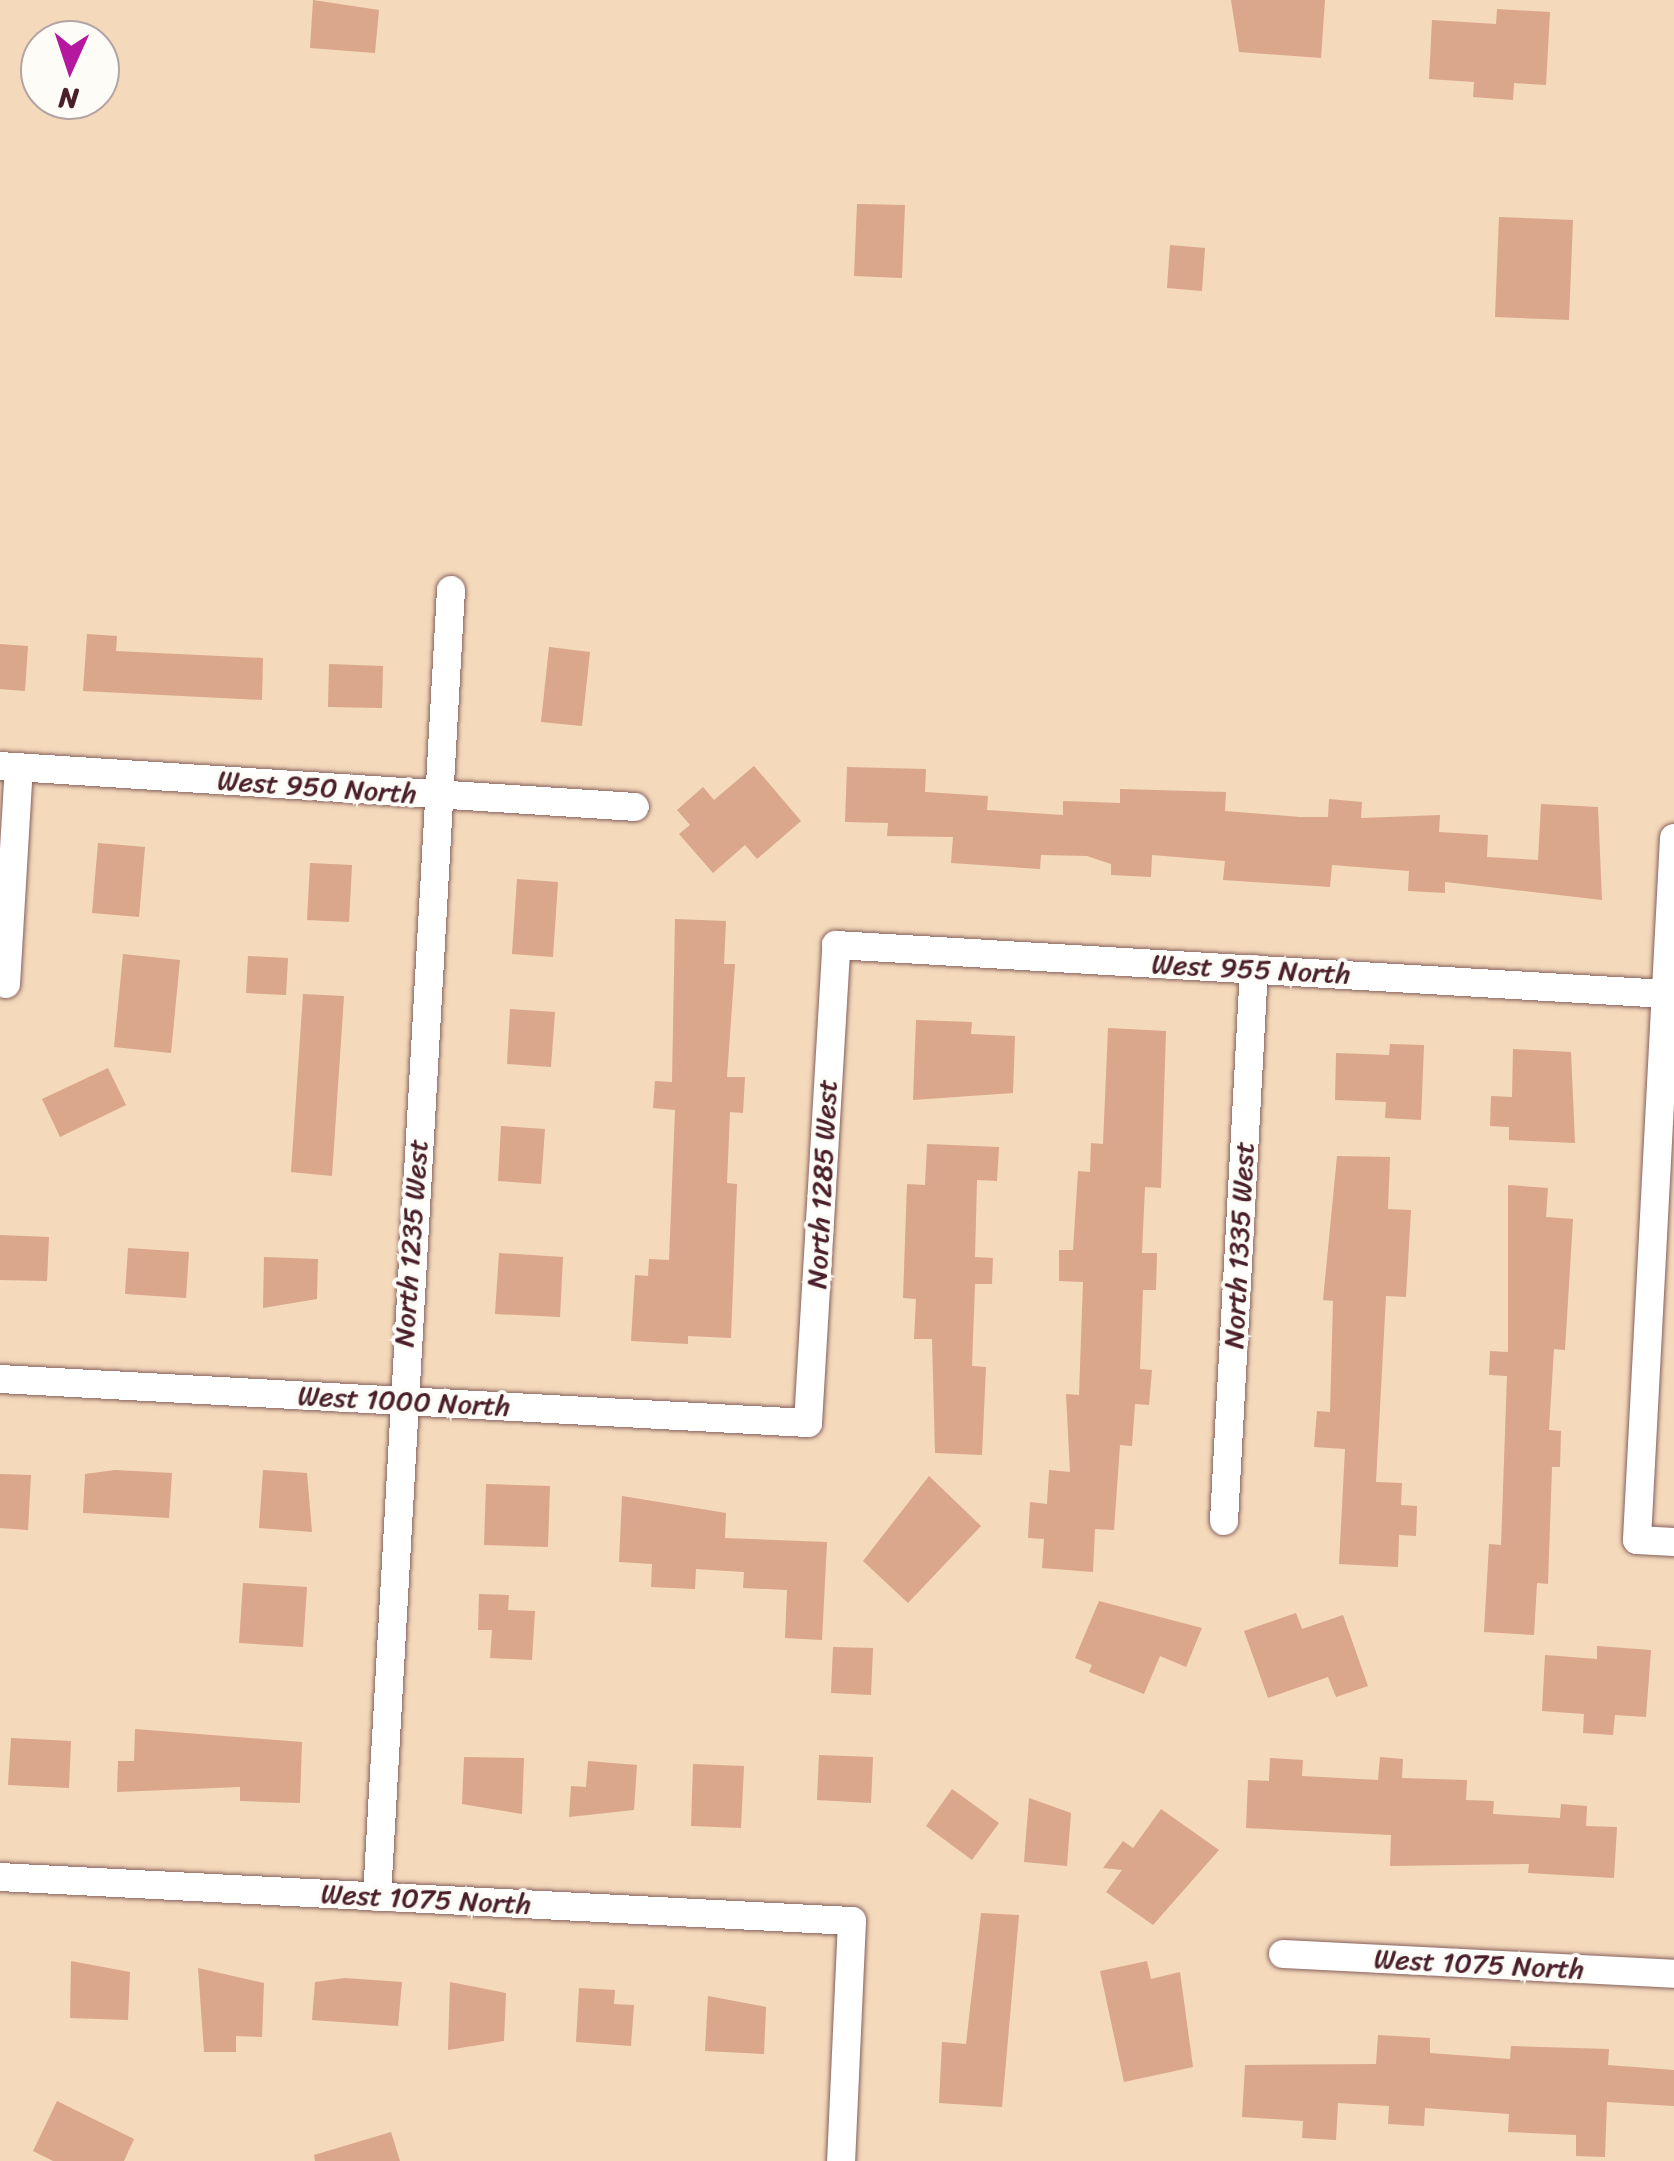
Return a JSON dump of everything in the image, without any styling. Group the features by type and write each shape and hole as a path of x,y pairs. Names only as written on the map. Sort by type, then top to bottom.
{"street":[{"name":"North 1235 West","path":"378,1897 401,1401 452,590"},
{"name":"West 950 North","path":"9,767 635,806"},
{"path":"6,984 9,767"},
{"path":"1674,838 1637,1540 1674,1542"},
{"name":"West 955 North","path":"836,945 1666,994"},
{"name":"North 1285 West","path":"808,1423 836,945"},
{"name":"North 1335 West","path":"1224,1521 1254,970"},
{"name":"West 1000 North","path":"0,1379 808,1423"},
{"name":"West 1075 North","path":"0,1878 852,1921 841,2161"},
{"name":"West 1075 North","path":"1283,1954 1674,1974"}],"building":[{"path":"313,0 379,10 375,53 310,48"},
{"path":"1231,0 1325,0 1321,58 1239,52"},
{"path":"1497,9 1550,12 1546,85 1514,83 1513,100 1473,97 1474,82 1429,79 1432,20 1496,24"},
{"path":"857,204 905,205 902,278 854,276"},
{"path":"1499,217 1573,220 1569,320 1495,317"},
{"path":"1170,245 1205,248 1202,291 1167,288"},
{"path":"87,634 117,636 116,651 263,658 262,700 83,691"},
{"path":"0,644 28,646 25,691 0,689"},
{"path":"549,647 590,652 582,726 541,722"},
{"path":"329,664 383,666 382,708 328,707"},
{"path":"754,766 801,821 757,859 745,845 713,873 679,834 690,825 677,810 703,787 714,800"},
{"path":"847,767 926,769 925,792 988,796 987,810 1063,815 1063,801 1120,803 1120,789 1226,792 1225,811 1300,817 1328,817 1329,799 1362,802 1361,818 1440,815 1439,832 1488,835 1487,857 1538,860 1541,804 1598,807 1602,900 1445,882 1445,893 1408,891 1409,871 1332,865 1330,887 1223,880 1225,861 1152,855 1151,877 1111,875 1111,864 1087,856 1041,855 1040,869 951,863 953,837 887,836 888,823 845,822"},
{"path":"98,843 145,847 139,917 92,913"},
{"path":"310,863 352,865 349,922 307,920"},
{"path":"517,879 558,882 553,957 512,954"},
{"path":"675,919 726,921 724,964 735,964 727,1077 745,1077 743,1113 730,1112 727,1183 737,1184 731,1338 688,1336 688,1344 631,1341 635,1275 648,1276 649,1259 669,1260 675,1110 653,1108 655,1081 672,1082"},
{"path":"123,954 180,960 171,1053 114,1047"},
{"path":"248,956 288,958 286,995 246,993"},
{"path":"303,994 344,996 332,1176 291,1172"},
{"path":"510,1009 555,1012 551,1067 507,1064"},
{"path":"916,1020 972,1022 971,1034 1015,1036 1013,1093 913,1100"},
{"path":"1108,1028 1166,1031 1161,1188 1145,1187 1142,1253 1157,1253 1156,1290 1143,1290 1140,1369 1152,1370 1149,1405 1135,1404 1132,1446 1120,1445 1114,1530 1095,1529 1093,1572 1042,1568 1044,1539 1028,1538 1030,1502 1047,1504 1049,1470 1070,1472 1066,1394 1079,1395 1083,1282 1059,1281 1059,1250 1073,1250 1078,1171 1090,1172 1091,1143 1103,1144"},
{"path":"1390,1044 1424,1045 1421,1120 1385,1118 1386,1102 1335,1100 1336,1053 1389,1055"},
{"path":"1513,1049 1571,1052 1575,1143 1509,1140 1509,1127 1490,1126 1491,1096 1512,1097"},
{"path":"108,1068 126,1105 60,1137 42,1099"},
{"path":"501,1126 545,1129 541,1184 498,1181"},
{"path":"927,1144 999,1147 997,1181 977,1180 975,1257 993,1258 992,1284 975,1284 972,1366 986,1367 982,1455 935,1453 932,1339 914,1339 916,1299 903,1298 907,1184 925,1185"},
{"path":"1337,1156 1390,1157 1388,1209 1411,1210 1406,1297 1386,1296 1376,1482 1402,1483 1401,1505 1417,1506 1416,1536 1399,1535 1398,1567 1339,1564 1345,1449 1314,1447 1317,1411 1330,1412 1333,1301 1323,1300"},
{"path":"1508,1185 1548,1188 1546,1217 1573,1219 1565,1350 1554,1349 1549,1430 1561,1431 1560,1467 1552,1467 1548,1584 1537,1583 1534,1635 1484,1632 1489,1544 1501,1545 1507,1376 1489,1375 1490,1351 1508,1352"},
{"path":"0,1235 49,1237 47,1281 0,1280"},
{"path":"128,1248 189,1252 186,1298 125,1294"},
{"path":"499,1253 563,1257 560,1317 495,1314"},
{"path":"264,1257 318,1259 317,1299 263,1308"},
{"path":"115,1470 172,1473 169,1518 83,1513 85,1474"},
{"path":"263,1470 307,1473 312,1532 259,1528"},
{"path":"0,1474 31,1475 28,1530 0,1528"},
{"path":"929,1476 981,1526 908,1603 863,1561"},
{"path":"486,1484 550,1486 548,1547 484,1545"},
{"path":"622,1496 726,1513 725,1538 827,1542 822,1640 785,1638 787,1590 743,1588 744,1572 696,1569 695,1589 651,1587 652,1564 619,1562"},
{"path":"243,1583 307,1587 303,1647 239,1643"},
{"path":"479,1594 509,1595 508,1610 535,1611 532,1660 490,1658 492,1630 478,1630"},
{"path":"1099,1601 1202,1628 1186,1667 1160,1656 1144,1694 1089,1672 1092,1665 1075,1658"},
{"path":"1296,1613 1302,1629 1343,1615 1368,1686 1336,1697 1328,1677 1268,1698 1244,1631"},
{"path":"1597,1646 1651,1650 1646,1717 1615,1715 1613,1735 1583,1733 1584,1714 1542,1711 1545,1655 1597,1659"},
{"path":"833,1647 873,1648 871,1695 831,1693"},
{"path":"135,1729 302,1742 300,1803 240,1801 240,1787 117,1792 118,1761 134,1761"},
{"path":"11,1738 71,1741 69,1788 8,1785"},
{"path":"819,1755 873,1757 871,1803 817,1800"},
{"path":"464,1757 524,1758 522,1814 462,1804"},
{"path":"1380,1757 1403,1759 1402,1778 1467,1780 1466,1800 1494,1801 1493,1814 1560,1818 1561,1804 1587,1806 1586,1826 1617,1827 1614,1878 1528,1873 1529,1864 1390,1866 1391,1835 1246,1828 1248,1780 1269,1781 1270,1758 1303,1760 1302,1776 1378,1780"},
{"path":"588,1761 637,1765 634,1810 569,1817 571,1786 586,1787"},
{"path":"693,1764 744,1766 741,1828 691,1826"},
{"path":"952,1789 999,1823 972,1860 926,1826"},
{"path":"1029,1798 1071,1813 1067,1866 1024,1862"},
{"path":"1161,1809 1219,1850 1153,1925 1106,1892 1122,1870 1103,1868 1123,1841 1133,1848"},
{"path":"981,1913 1019,1915 1002,2107 939,2103 942,2042 966,2044"},
{"path":"71,1961 130,1972 128,2020 70,2018"},
{"path":"1147,1961 1151,1979 1180,1972 1193,2067 1124,2082 1100,1971"},
{"path":"198,1968 264,1983 262,2037 236,2036 236,2052 204,2052"},
{"path":"345,1978 402,1982 398,2026 312,2020 315,1982"},
{"path":"450,1982 506,1993 504,2041 448,2050"},
{"path":"579,1988 615,1990 614,2004 634,2005 631,2046 576,2042"},
{"path":"708,1996 766,2007 764,2054 705,2051"},
{"path":"1378,2035 1430,2038 1430,2053 1510,2059 1511,2046 1609,2049 1608,2065 1674,2070 1674,2106 1607,2102 1605,2157 1576,2156 1576,2135 1508,2132 1509,2114 1425,2108 1424,2126 1388,2124 1389,2106 1338,2103 1336,2140 1302,2138 1303,2121 1242,2117 1245,2065 1376,2064"},
{"path":"57,2101 134,2139 124,2161 53,2161 33,2151"},
{"path":"391,2132 400,2161 315,2161 314,2155"}]}
